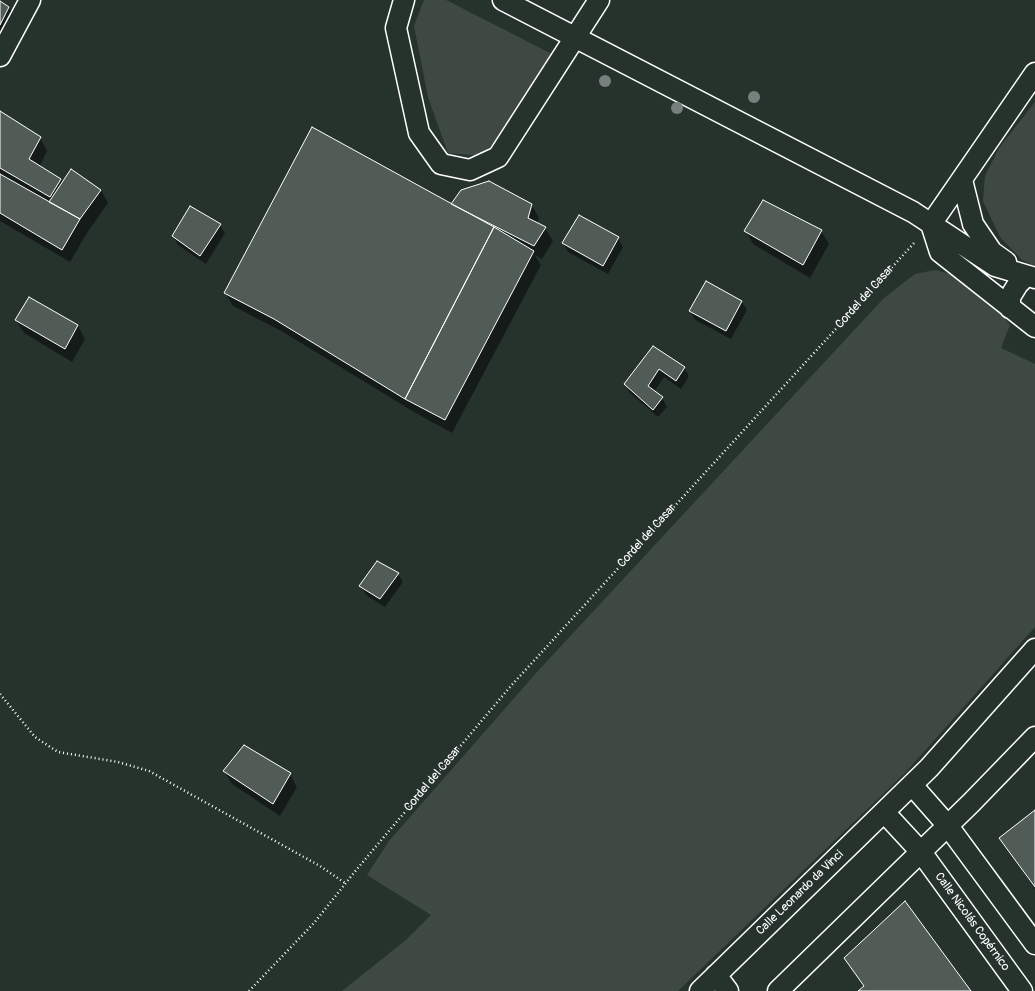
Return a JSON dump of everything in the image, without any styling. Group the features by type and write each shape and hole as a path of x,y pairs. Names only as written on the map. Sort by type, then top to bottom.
{"street":[{"path":"0,56 30,0"},
{"path":"404,0 396,28 418,133 441,164 470,170 498,157 599,0"},
{"path":"503,0 913,212 995,266 1030,277"},
{"path":"931,224 1035,73"},
{"path":"962,180 973,224 992,252 1030,277"},
{"path":"931,224 940,252 1035,327"},
{"path":"1010,308 1010,297 1018,284 1030,277"},
{"name":"Calle Leonardo da Vinci","path":"700,991 912,785 1035,649"},
{"path":"778,991 948,826 1035,737"},
{"path":"912,785 948,826 1035,944"},
{"path":"884,812 921,852"},
{"name":"Calle Nicolás Copérnico","path":"921,852 1022,991"},
{"path":"716,975 728,991"}],"path":[{"name":"Cordel del Casar","path":"249,991 314,923 345,883 510,687 931,224"},
{"path":"0,694 35,737 58,752 118,762 149,771 320,866 345,883"}],"shaded area":[{"path":"424,0 446,0 552,54 494,143 481,156 448,153 428,97 414,26"},
{"path":"1035,102 1035,266 1022,260 1000,237 983,201 985,176 999,148"},
{"path":"935,270 955,275 998,308 1010,325 1001,348 1035,364 1035,627 906,772 678,991 342,991 406,940 431,915 367,875 389,841 537,672 884,298 915,274"}],"building":[{"path":"0,1 9,7 0,25"},
{"path":"0,111 41,137 29,159 61,179 50,197 0,168"},
{"path":"312,127 494,227 405,399 274,319 224,293"},
{"path":"71,169 101,190 80,219 49,202"},
{"path":"0,174 80,219 62,250 0,213"},
{"path":"489,181 532,204 528,218 546,227 534,246 451,204 461,190"},
{"path":"763,200 822,230 803,265 744,231"},
{"path":"190,206 221,224 200,256 172,236"},
{"path":"579,215 619,237 603,266 562,243"},
{"path":"494,227 534,251 445,420 405,399"},
{"path":"706,281 742,301 726,331 689,311"},
{"path":"29,297 78,325 65,349 15,320"},
{"path":"653,346 685,367 676,381 659,369 648,386 663,397 653,410 624,384"},
{"path":"377,561 399,573 380,599 359,586"},
{"path":"244,745 291,773 273,804 223,771"},
{"path":"1035,810 1035,887 999,838"},
{"path":"905,901 971,991 858,991 864,986 844,958"}]}
